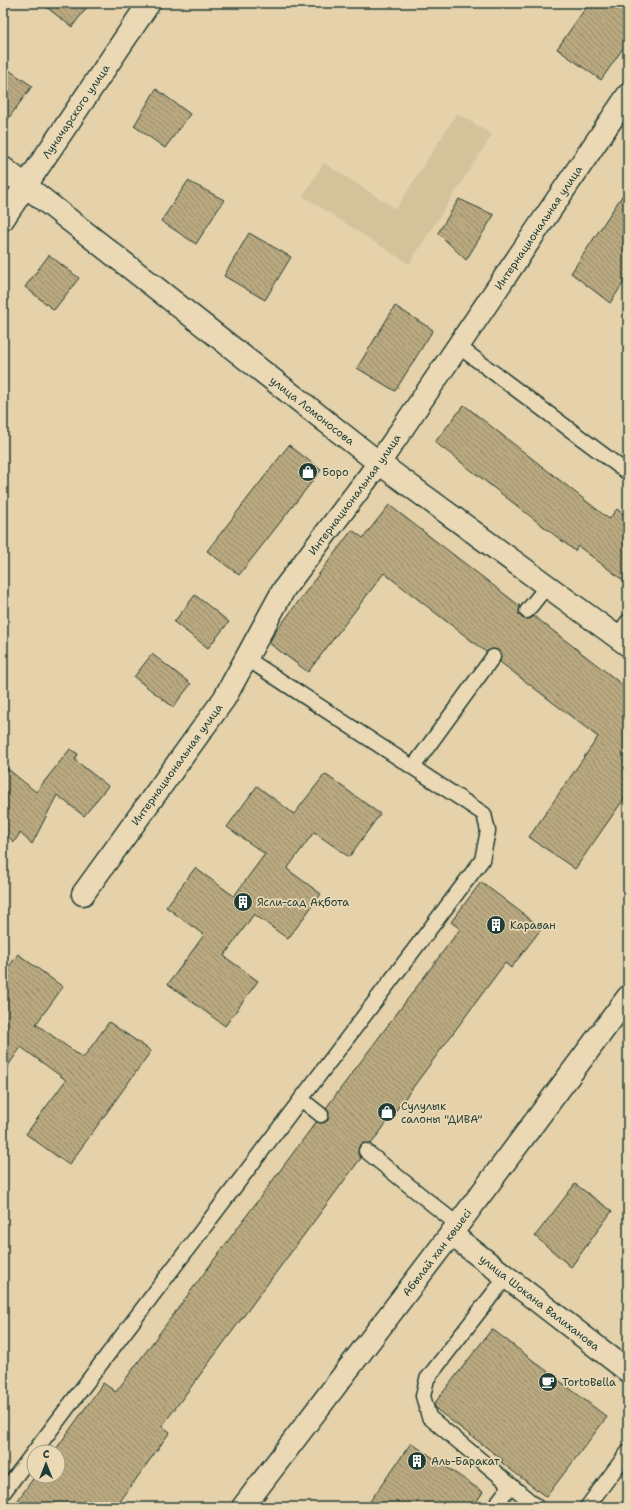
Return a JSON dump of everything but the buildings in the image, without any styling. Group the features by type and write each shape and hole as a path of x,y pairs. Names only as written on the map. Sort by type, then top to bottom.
{"street":[{"name":"Луначарского улица","path":"3,219 149,3"},
{"name":"Интернациональная улица","path":"83,894 224,699 284,589 379,463 628,95"},
{"name":"улица Ломоносова","path":"3,168 379,463 547,586 624,634"},
{"name":"Абылай хан көшесі","path":"243,1507 628,997"},
{"name":"улица Шокана Валиханова","path":"454,1229 506,1277 628,1371"}],"lane":[{"path":"458,346 628,473"},
{"path":"527,611 547,586"},
{"path":"413,767 493,657"},
{"path":"3,1493 482,860 488,831 484,814 246,658"},
{"path":"301,1099 321,1115"},
{"path":"366,1151 454,1229"},
{"path":"506,1277 427,1379 423,1396 429,1417 537,1507"},
{"path":"587,1507 628,1452"},
{"path":"494,1507 511,1485"}],"shaded area":[{"path":"457,113 492,135 409,264 303,196 324,163 396,209"}],"place":[{"name":"Боро","path":"308,472"},
{"name":"Ясли-сад Ақбота","path":"243,902"},
{"name":"Караван","path":"496,925"},
{"name":"Сулулык салоны \"ДИВА\"","path":"387,1112"},
{"name":"TortoBella","path":"548,1382"},
{"name":"Аль-Баракат","path":"417,1461"}]}
